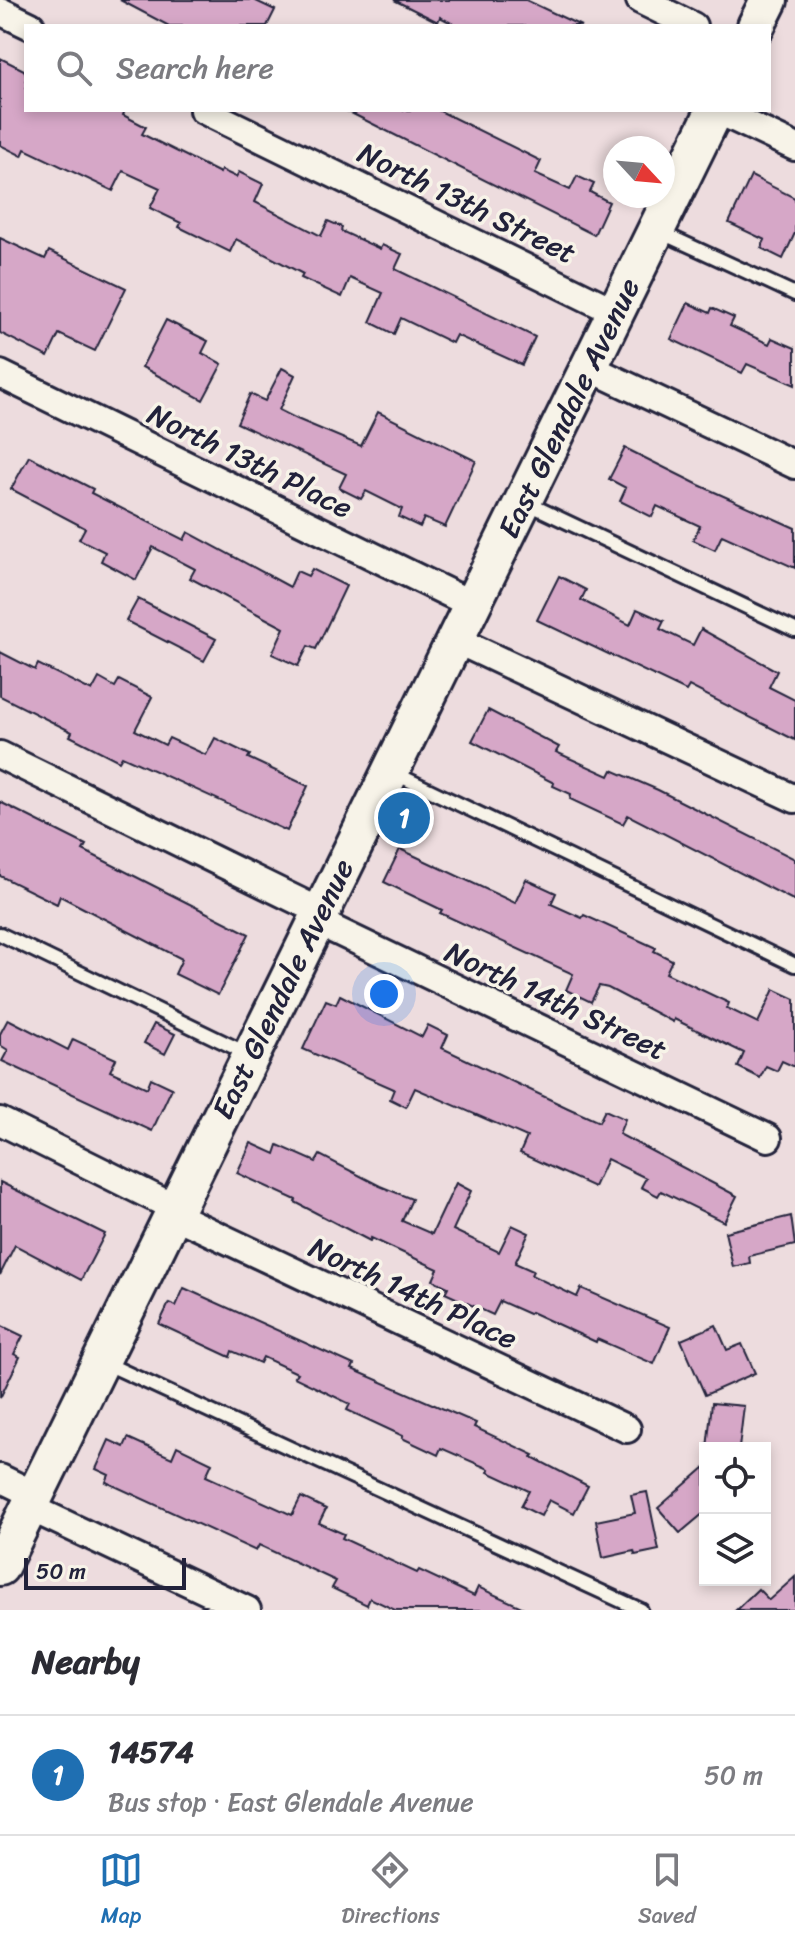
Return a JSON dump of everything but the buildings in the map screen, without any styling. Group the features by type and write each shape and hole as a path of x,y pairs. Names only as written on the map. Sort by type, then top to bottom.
{"main road":[{"path":"757,24 769,0"},
{"name":"East Glendale Avenue","path":"0,1567 715,112"}],"street":[{"path":"640,0 689,24"},
{"path":"0,11 27,24"},
{"name":"North 13th Street","path":"207,112 616,312"},
{"path":"720,112 795,147"},
{"path":"588,367 795,465"},
{"name":"North 13th Place","path":"0,374 473,605"},
{"path":"456,640 795,799"},
{"name":"North 14th Street","path":"0,755 318,917 768,1138"},
{"name":"North 14th Place","path":"0,1121 173,1211 627,1429"},
{"path":"0,1478 32,1501 247,1610"}],"lane":[{"path":"656,230 795,294"},
{"path":"523,501 795,630"},
{"path":"391,771 795,965"},
{"path":"0,934 249,1055"},
{"path":"101,1361 641,1610"}],"place":[{"name":"14574","path":"404,818"}]}
